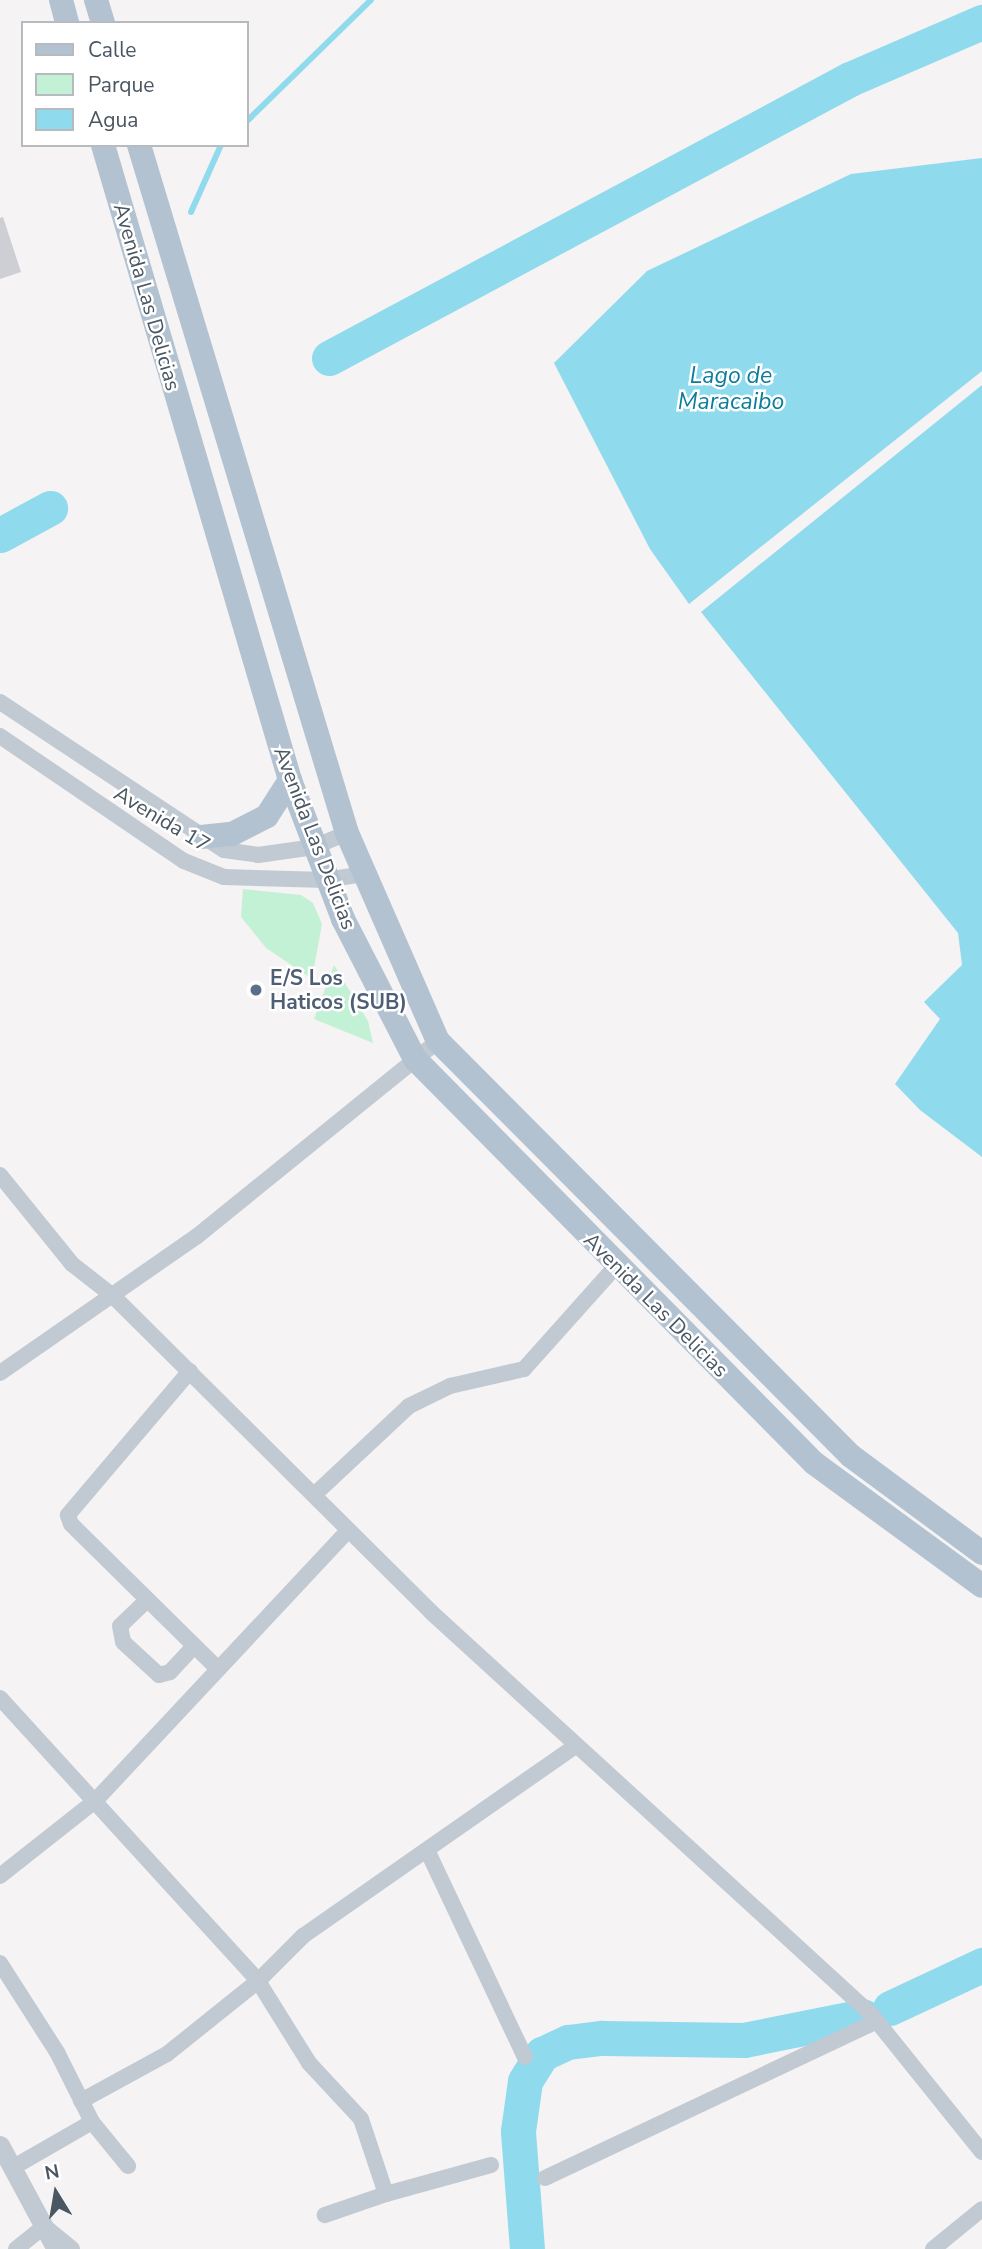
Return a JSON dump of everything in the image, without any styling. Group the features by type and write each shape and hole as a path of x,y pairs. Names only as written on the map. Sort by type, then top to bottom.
{"main road":[{"path":"61,0 66,21"},
{"path":"96,0 102,21"},
{"name":"Avenida Las Delicias","path":"104,147 290,780 326,880 415,1059 616,1266 814,1463 982,1586"},
{"name":"Avenida Las Delicias","path":"140,147 347,833 438,1041 851,1455 982,1553"},
{"path":"201,837 232,834 267,816 290,780"},
{"path":"593,1242 617,1221"}],"street":[{"name":"Avenida 17","path":"0,702 224,850 258,855 314,847 347,833"},
{"name":"Avenida 17","path":"0,736 184,861 224,877 326,880 365,874"},
{"path":"0,1373 196,1237 438,1041"},
{"path":"0,1175 72,1264 113,1296 349,1530 574,1747 877,2021 982,2152"},
{"path":"314,1495 409,1406 450,1386 524,1369 616,1266"},
{"path":"190,1371 68,1515 71,1524 216,1667"},
{"path":"0,1876 95,1801 216,1667 349,1530"},
{"path":"146,1600 120,1626 123,1642 159,1675 170,1672 194,1646"},
{"path":"0,1698 258,1981 309,2063 361,2119 386,2194"},
{"path":"81,2101 167,2054 258,1981 303,1936 574,1747"},
{"path":"427,1850 525,2057"},
{"path":"0,1963 92,2122 128,2166"},
{"path":"545,2178 877,2021"},
{"path":"12,2168 92,2122"},
{"path":"0,2145 56,2249"},
{"path":"325,2215 386,2194 491,2165"},
{"path":"933,2249 982,2209"},
{"path":"16,2249 44,2226"},
{"path":"44,2226 72,2249"}],"green space":[{"path":"243,889 301,895 313,903 322,924 312,979 266,948 241,917"},
{"path":"334,965 368,1021 373,1043 314,1019"}],"water":[{"name":"Lago de Maracaibo","path":"982,158 982,371 689,604 650,549 554,363 647,271 851,174"},
{"path":"982,385 982,1157 920,1110 895,1084 940,1019 924,1002 962,965 958,933 701,612"}],"building":[{"path":"3,217 21,272 0,279 0,218"}],"waterway":[{"path":"248,120 371,0"},
{"path":"329,358 850,79 982,22"},
{"path":"191,212 220,147"},
{"path":"0,535 50,508"},
{"path":"890,2008 982,1965"},
{"path":"527,2249 518,2131 525,2081 542,2054 568,2042 603,2038 744,2040 863,2016"}],"place":[{"name":"E/S Los Haticos (SUB)","path":"256,990"}]}
